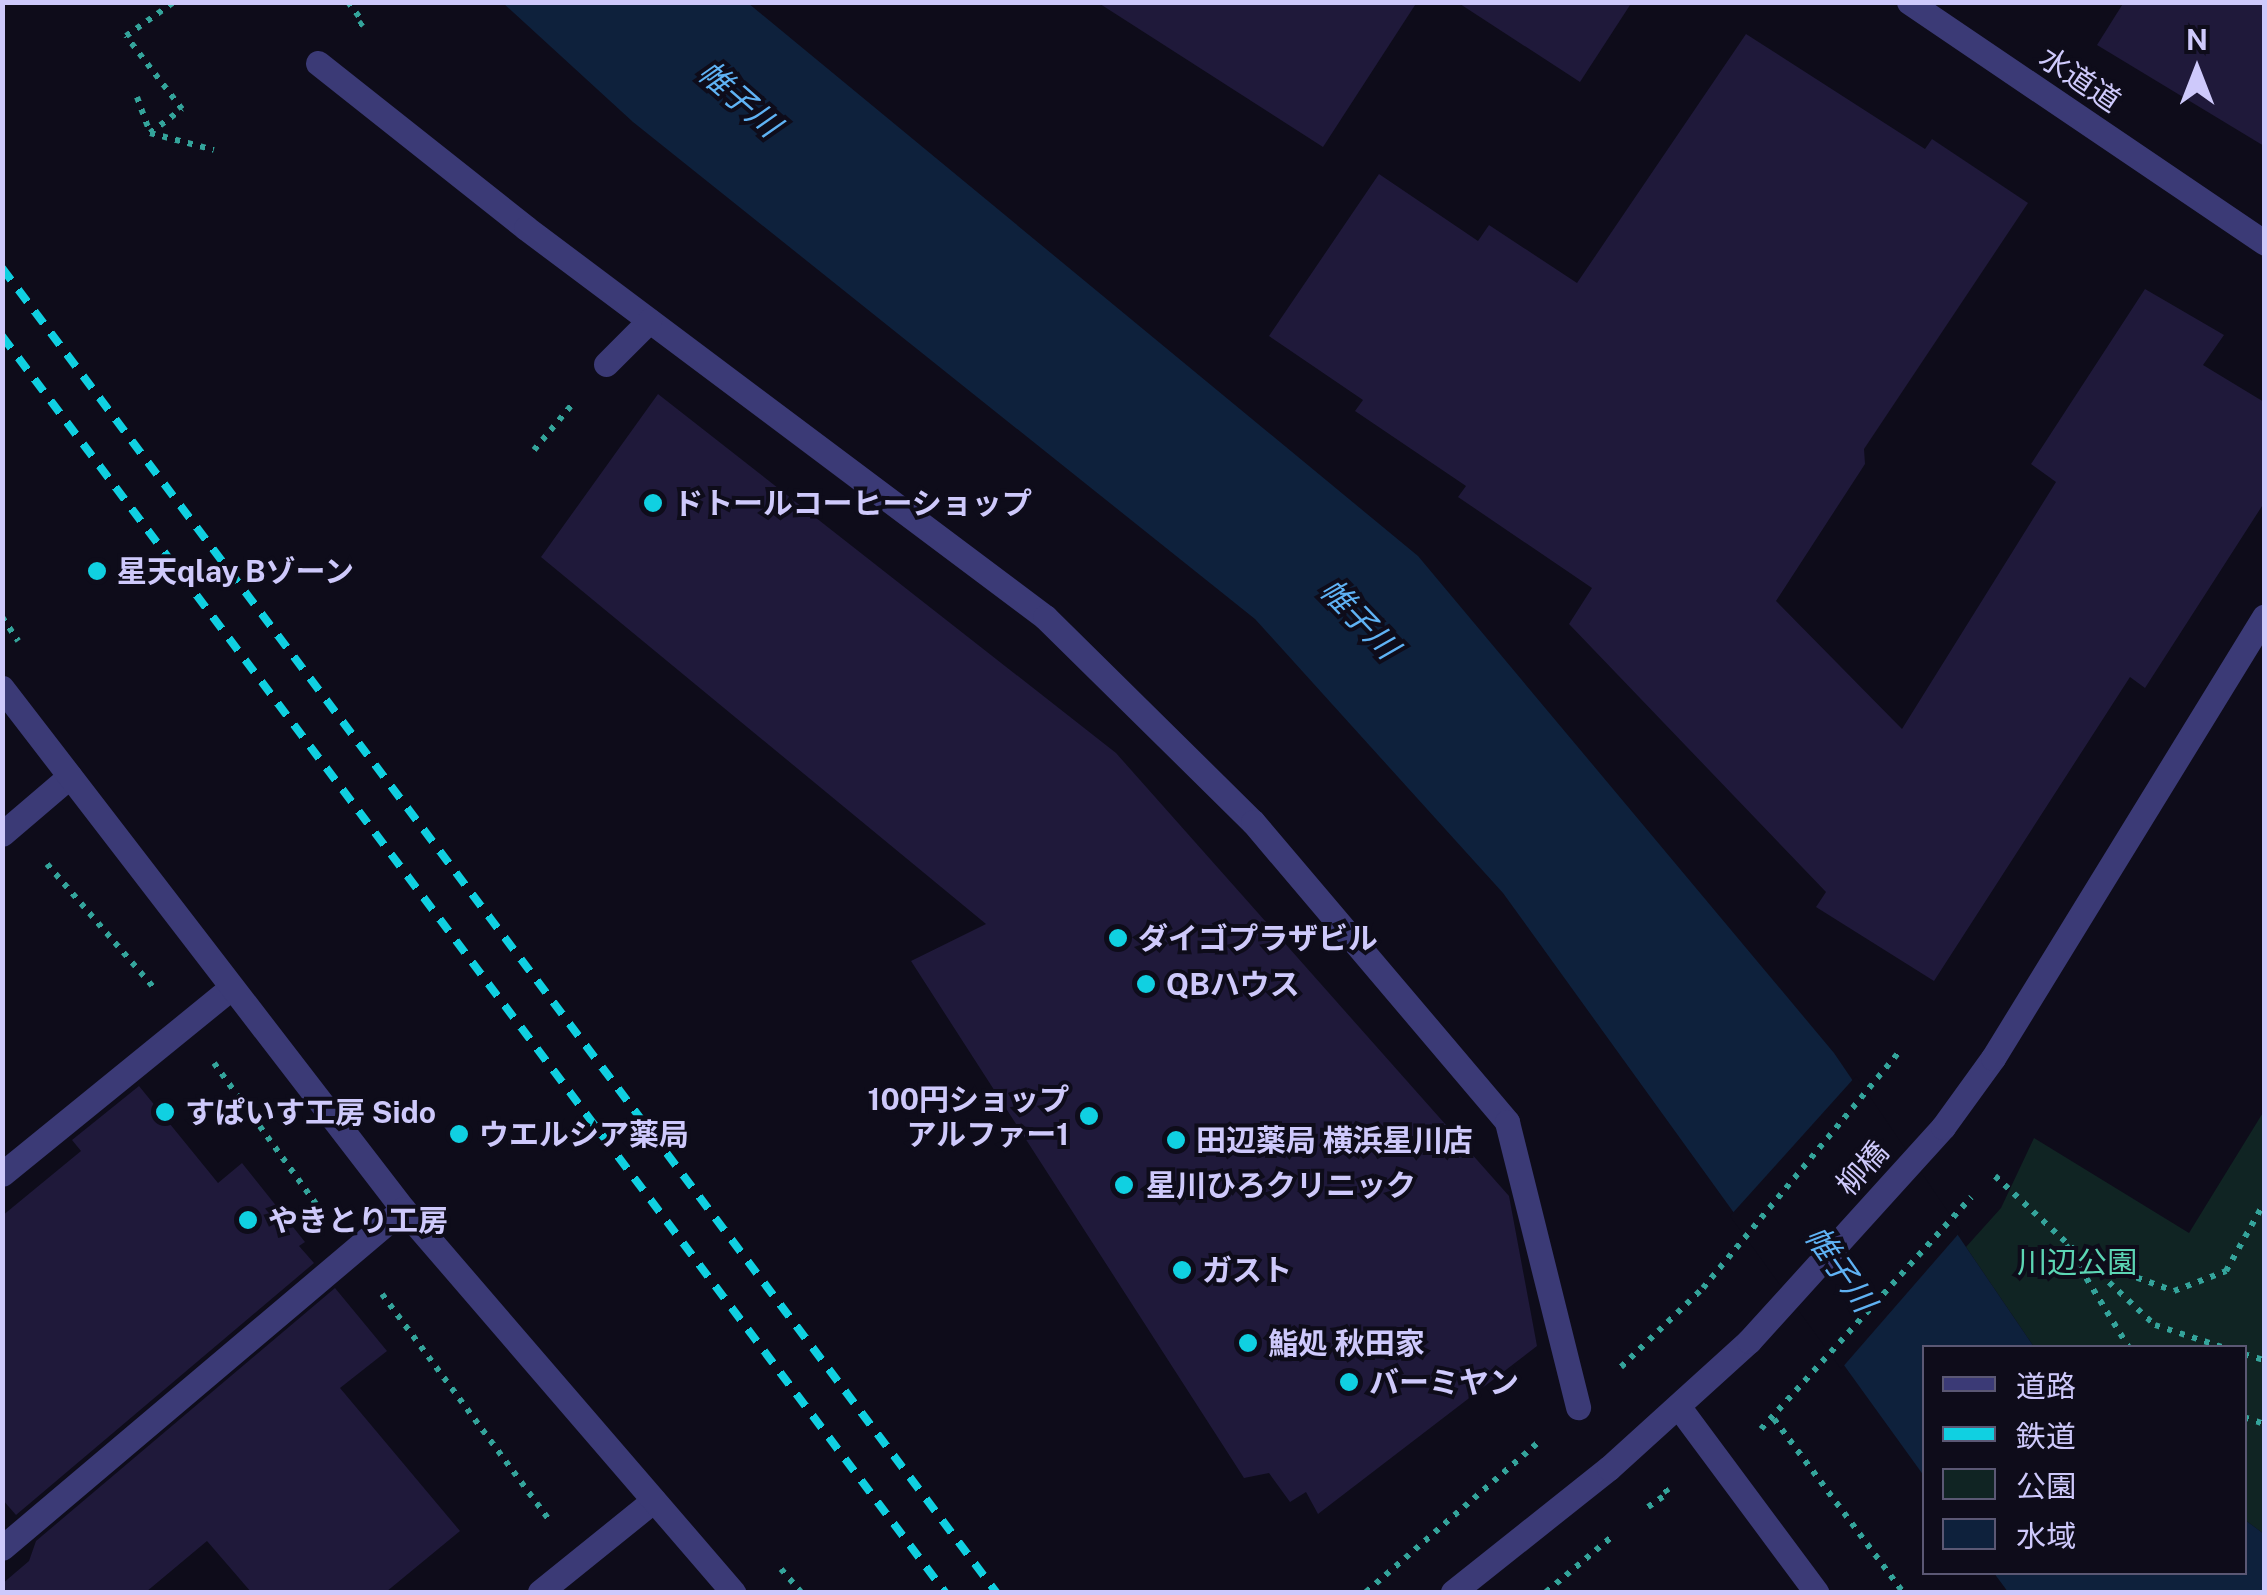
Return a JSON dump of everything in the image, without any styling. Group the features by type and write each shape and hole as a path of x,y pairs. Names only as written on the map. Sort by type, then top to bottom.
{"street":[{"name":"水道道","path":"1910,2 2264,242"},
{"path":"318,63 649,322 1045,616 1254,822 1507,1122 1578,1407"},
{"path":"606,364 649,322"},
{"name":"柳橋","path":"1452,1592 1678,1406 1749,1341 1943,1127 1994,1058 2264,617"},
{"path":"2,688 402,1209 733,1592"},
{"path":"8,829 70,776"},
{"path":"2,1174 232,986"},
{"path":"2,1548 402,1209"},
{"path":"1678,1406 1816,1592"},
{"path":"540,1592 654,1500"}],"path":[{"path":"150,133 182,109 126,36 174,2"},
{"path":"138,96 150,133"},
{"path":"150,133 214,150"},
{"path":"534,450 606,364"},
{"path":"8,829 186,1025 580,1561"},
{"path":"1702,1288 1900,1052"},
{"path":"1996,1176 2155,1325 2217,1345"},
{"path":"1791,1400 1971,1197"},
{"path":"2082,1258 2174,1291 2226,1271 2264,1203"},
{"path":"2060,1236 2127,1345"},
{"path":"1774,1420 1903,1592"}],"green space":[{"name":"川辺公園","path":"2264,1111 2264,1534 2247,1521 2247,1345 2033,1345 1966,1247 2001,1208 2034,1138 2189,1233"}],"water":[{"name":"帷子川","path":"503,3 748,3 1418,556 1834,1053 2033,1345 1922,1345 1922,1473 1503,893 1255,619 633,122"},
{"path":"2247,1521 2264,1534 2264,1592 2008,1592 1995,1575 2247,1575"}],"pier":[{"path":"1856,1076 1961,1231 1841,1369 1730,1216"}],"building":[{"path":"1097,2 1417,2 1323,147"},
{"path":"1457,2 1632,2 1580,82"},
{"path":"2124,2 2264,2 2264,146 2097,45"},
{"path":"1746,34 1925,149 1932,139 2028,203 1864,449 1865,464 1776,601 1902,729 2056,482 2031,464 2145,289 2224,335 2203,365 2264,402 2264,503 2145,688 2130,677 1934,981 1816,907 1826,892 1569,624 1592,588 1458,497 1466,486 1355,411 1363,400 1269,336 1379,174 1478,241 1489,225 1577,283"},
{"name":"ダイゴプラザビル","path":"658,394 1116,753 1509,1196 1537,1346 1318,1514 1306,1492 1290,1502 1269,1473 1244,1478 911,961 986,924 541,557"},
{"path":"139,1086 218,1183 242,1163 305,1242 299,1246 314,1263 16,1515 2,1499 2,1216 81,1151 72,1140"},
{"path":"335,1288 387,1351 340,1388 460,1531 386,1592 251,1592 207,1541 146,1592 2,1592 2,1584 29,1561 36,1541"}],"railway":[{"path":"2,268 996,1592"},
{"path":"2,336 945,1592"}],"place":[{"name":"ドトールコーヒーショップ","path":"653,503"},
{"name":"星天qlay Bゾーン","path":"97,571"},
{"name":"ダイゴプラザビル","path":"1118,938"},
{"name":"QBハウス","path":"1146,984"},
{"name":"すぱいす工房 Sido","path":"165,1112"},
{"name":"100円ショップ アルファー1","path":"1089,1116"},
{"name":"ウエルシア薬局","path":"459,1134"},
{"name":"田辺薬局 横浜星川店","path":"1176,1140"},
{"name":"星川ひろクリニック","path":"1124,1185"},
{"name":"やきとり工房","path":"248,1220"},
{"name":"ガスト","path":"1182,1270"},
{"name":"鮨処 秋田家","path":"1248,1343"},
{"name":"バーミヤン","path":"1349,1382"}]}
